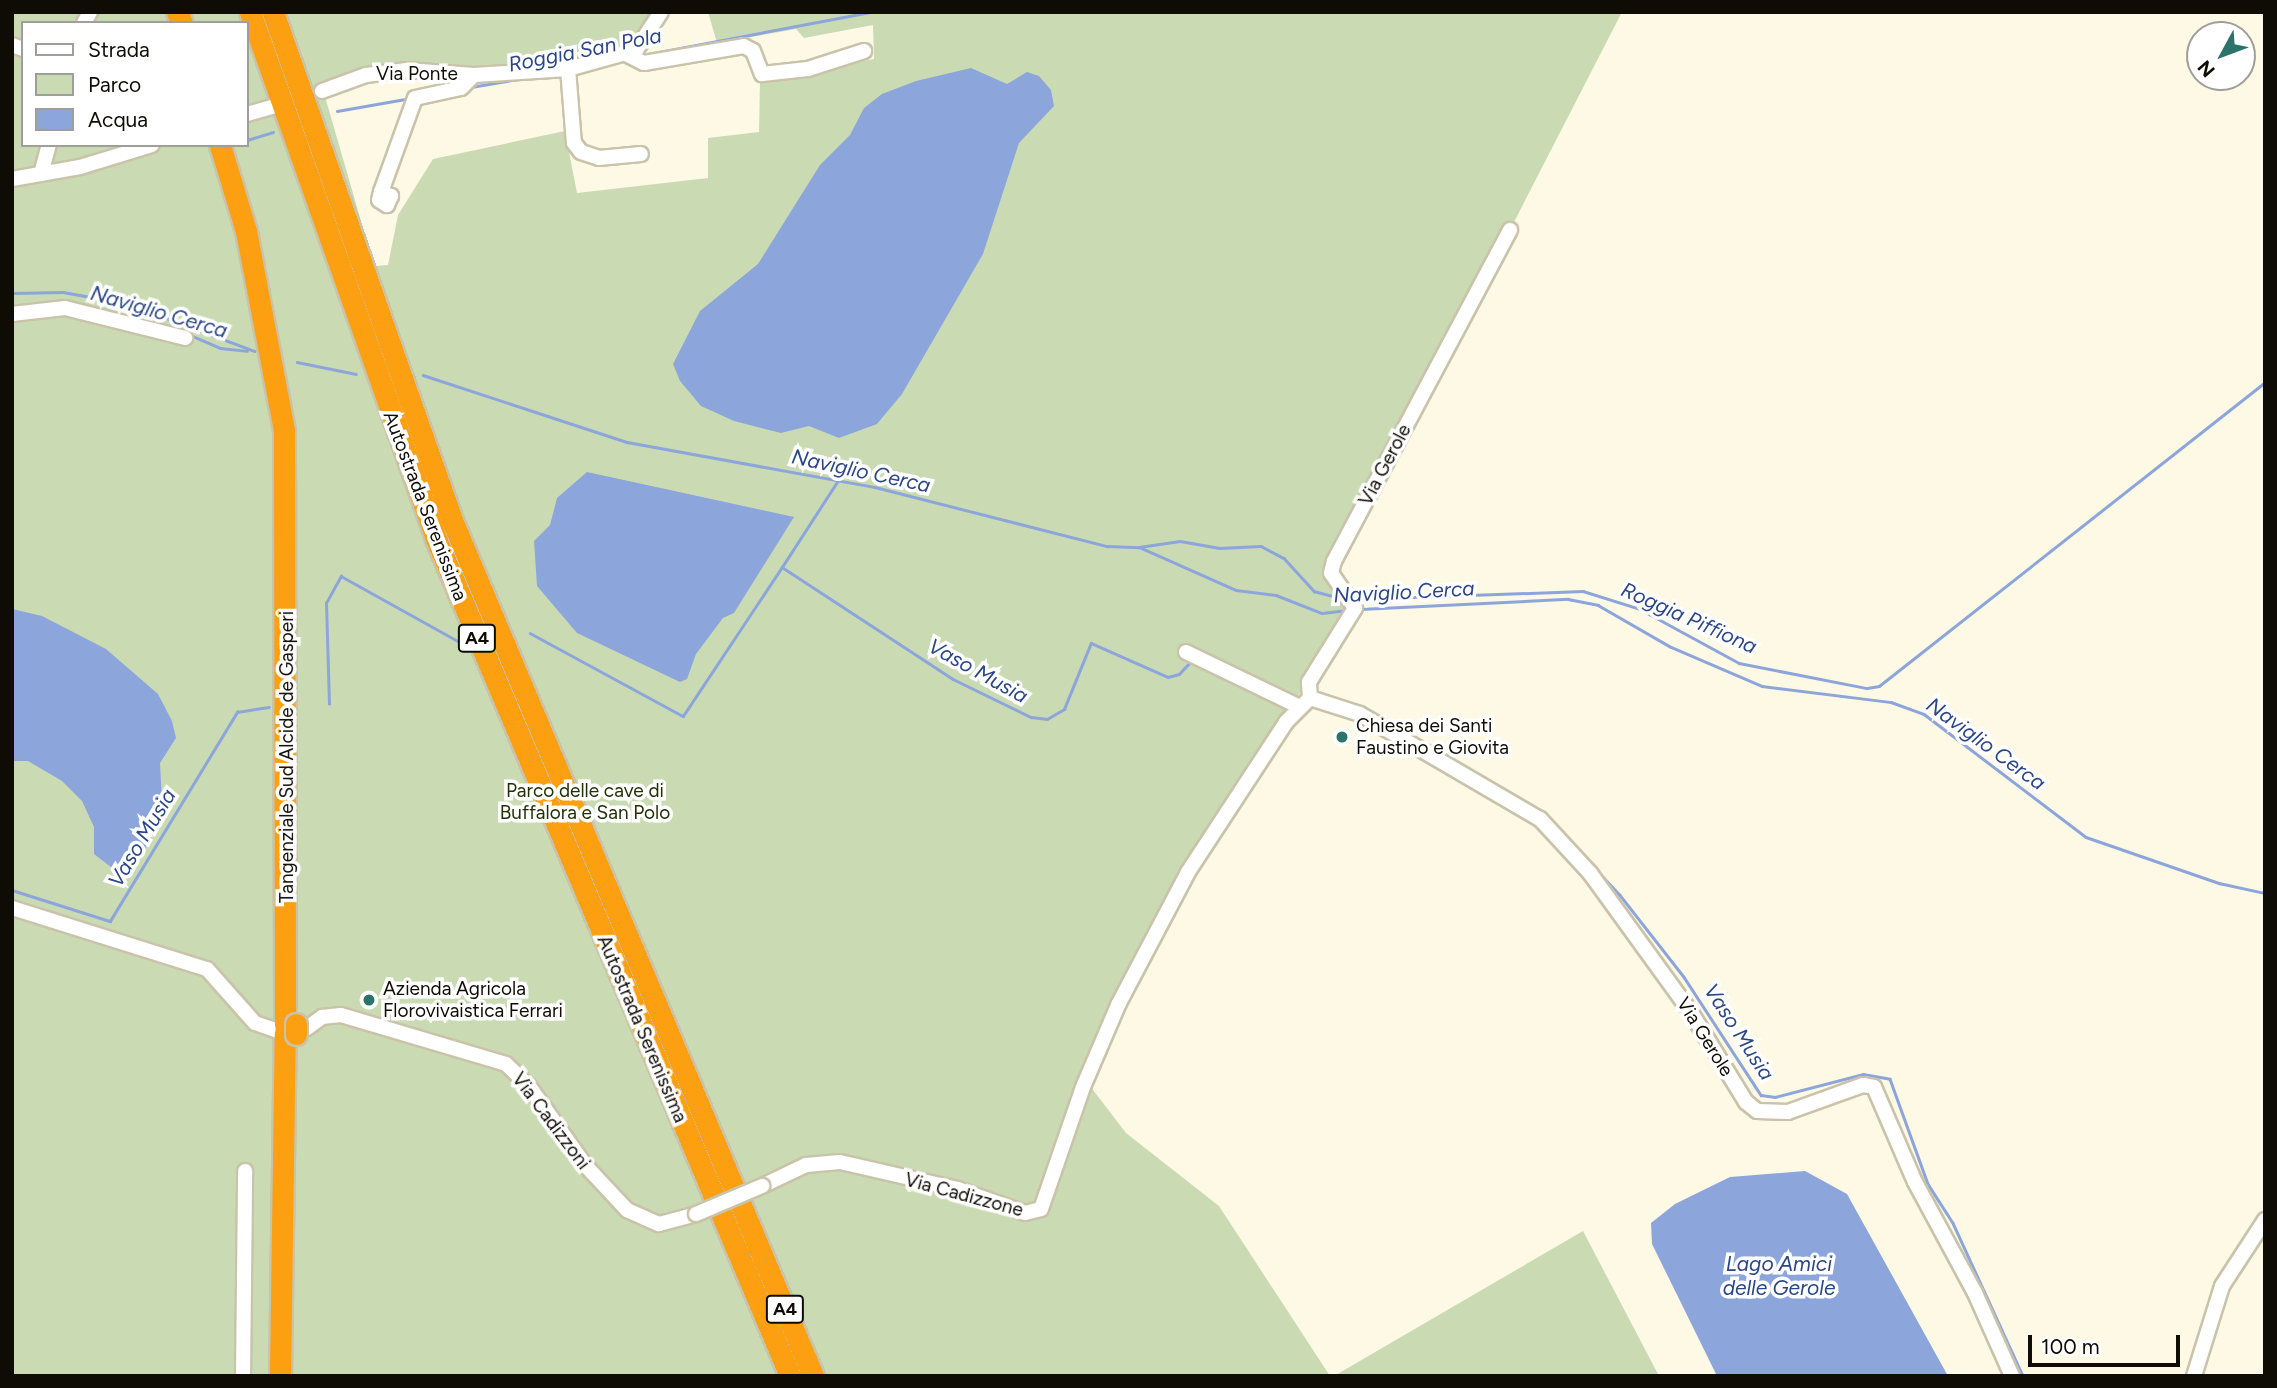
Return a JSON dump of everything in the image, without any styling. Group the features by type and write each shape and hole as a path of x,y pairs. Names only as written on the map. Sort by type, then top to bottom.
{"highway":[{"name":"Autostrada Serenissima","path":"250,12 437,541 746,1247 813,1376"},
{"name":"Autostrada Serenissima","path":"273,12 452,520 746,1247 790,1376"},
{"name":"Tangenziale Sud Alcide de Gasperi","path":"221,147 249,243 284,429 292,1376"},
{"name":"Tangenziale Sud Alcide de Gasperi","path":"234,147 257,227 282,340 298,452 290,1029 280,1376"},
{"path":"746,1247 779,1376"},
{"path":"746,1247 799,1311 827,1376"}],"street":[{"name":"Via Ponte","path":"322,91 366,75 394,72 474,75 568,69 624,53 643,43 661,12"},
{"name":"Via Ponte","path":"624,53 644,63 744,46 754,51 762,74 808,69 864,51"},
{"path":"568,69 574,143 581,152 599,158 641,154"},
{"name":"Via Ponte","path":"381,192 415,98 461,88 474,75"},
{"path":"248,114 271,107"},
{"path":"41,174 48,147"},
{"path":"12,179 144,147"},
{"name":"Via Gerole","path":"1510,230 1334,561 1331,573 1351,598 1355,608 1309,682 1305,702 1360,715 1540,819 1590,873 1689,1011 1746,1102 1757,1111 1788,1112 1863,1085 1874,1087 1914,1182 1975,1293 2012,1376"},
{"path":"12,314 65,307 185,338"},
{"path":"1186,652 1305,702"},
{"name":"Via Cadizzone","path":"762,1186 806,1166 840,1162 958,1189 1035,1214 1045,1203 1083,1087 1119,1003 1188,872 1305,702"},
{"name":"Via Cadizzoni","path":"12,908 206,969 255,1023 275,1030 307,1028 322,1017 341,1015 506,1064 529,1086 596,1180 627,1210 659,1224 696,1214 762,1186"},
{"path":"243,1376 245,1171"},
{"path":"2194,1376 2222,1286 2265,1220"}],"green space":[{"name":"Parco delle cave di Buffalora e San Polo","path":"12,12 670,12 644,52 573,72 408,73 324,93 374,266 388,265 398,215 433,159 565,131 577,193 708,178 708,138 759,132 760,80 874,59 873,25 804,38 796,29 717,43 708,12 1622,12 1332,576 1351,617 1176,878 1087,1082 1126,1133 1219,1206 1330,1376 12,1376"},
{"path":"1583,1231 1659,1376 1334,1376"}],"water":[{"path":"971,68 1007,84 1027,72 1039,76 1051,90 1054,106 1019,143 983,254 902,394 877,424 839,438 809,426 781,433 734,421 701,406 680,381 673,364 700,311 758,264 820,165 850,135 864,108 882,94 916,81"},
{"path":"587,472 794,517 734,613 723,618 696,654 687,679 680,682 577,633 537,586 534,541 550,525 557,498"},
{"path":"12,609 42,616 106,649 158,694 172,721 176,738 160,763 163,821 133,866 111,867 94,854 94,827 82,801 62,781 28,761 12,761"},
{"name":"Lago Amici delle Gerole","path":"1805,1171 1847,1194 1948,1376 1717,1376 1652,1244 1651,1223 1675,1204 1730,1177"}],"waterway":[{"name":"Roggia San Pola","path":"643,55 870,12"},
{"name":"Roggia San Pola","path":"471,87 519,79"},
{"name":"Roggia San Pola","path":"337,111 405,99"},
{"name":"Roggia San Pola","path":"248,140 273,132"},
{"path":"12,293 63,292 129,304 255,351"},
{"name":"Naviglio Cerca","path":"82,306 157,324"},
{"name":"Naviglio Cerca","path":"190,335 220,348 247,351"},
{"name":"Naviglio Cerca","path":"297,362 356,374"},
{"name":"Naviglio Cerca","path":"423,375 627,442 875,487 1107,546 1139,547 1236,590 1276,595 1322,613 1347,610"},
{"name":"Roggia Piffiona","path":"1357,599 1583,591 1640,609 1739,663 1867,688 1879,686 2265,382"},
{"name":"Vaso Musia","path":"782,567 837,482"},
{"name":"Roggia Piffiona","path":"1139,547 1180,541 1219,548 1261,546 1284,558 1314,591 1343,599"},
{"name":"Vaso Musia","path":"530,633 683,716 782,567 953,679 1031,717 1047,719 1064,709 1091,643 1168,677 1179,674 1191,661"},
{"name":"Vaso Musia","path":"329,704 326,603 341,576 463,644"},
{"name":"Naviglio Cerca","path":"1360,609 1568,599 1598,605 1671,647 1762,686 1891,702 1924,714 2086,837 2219,883 2265,893"},
{"name":"Vaso Musia","path":"12,890 110,921 237,712 269,707"},
{"name":"Vaso Musia","path":"1546,816 1620,895 1684,977 1761,1095 1775,1097 1863,1074 1890,1079 1928,1184 1953,1223 2023,1376"}],"place":[{"name":"Chiesa dei Santi Faustino e Giovita","path":"1342,737"},
{"name":"Azienda Agricola Florovivaistica Ferrari","path":"369,1000"}]}
